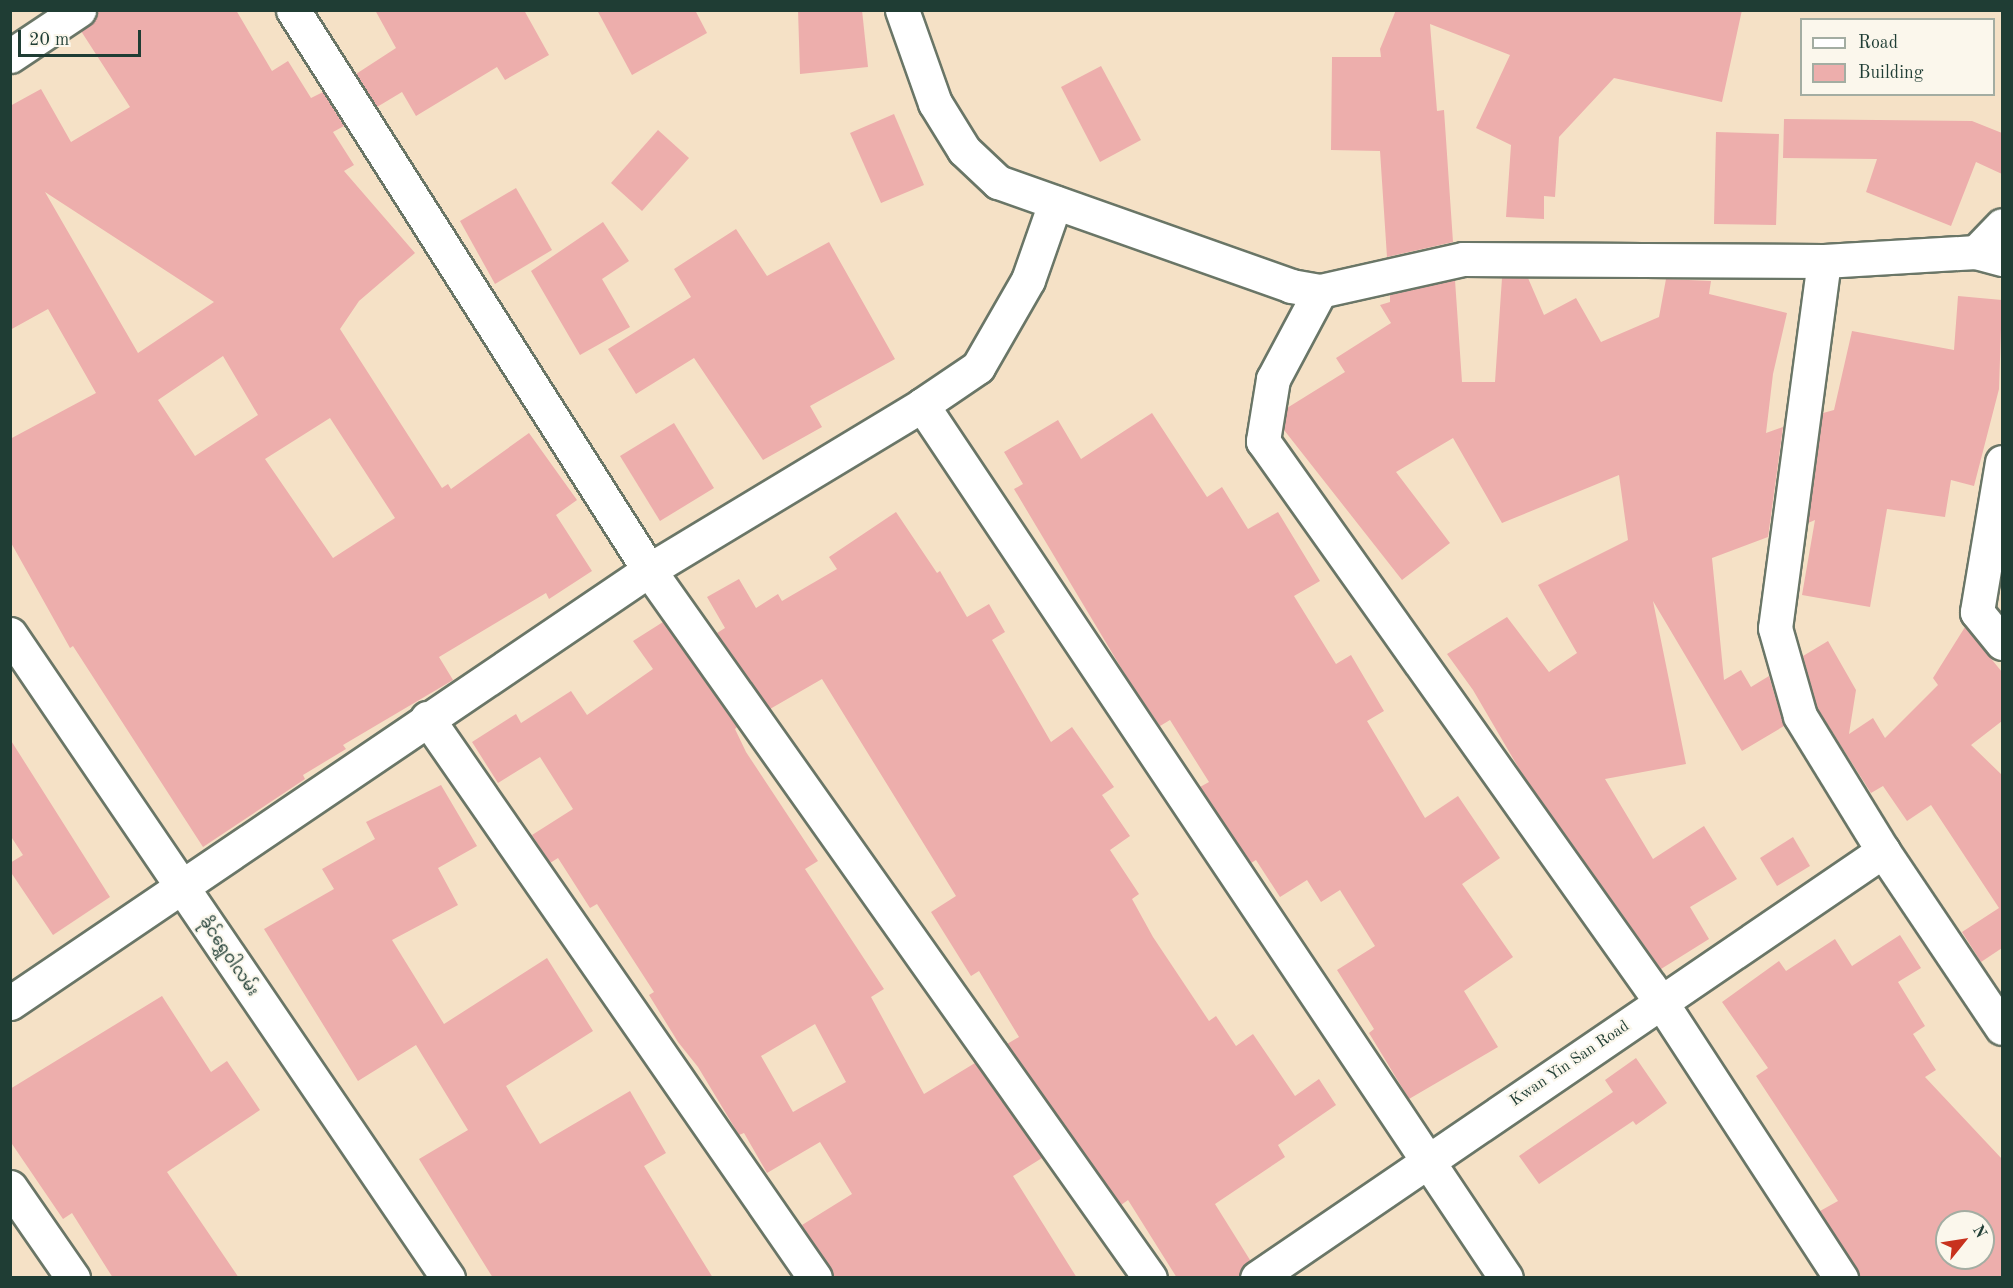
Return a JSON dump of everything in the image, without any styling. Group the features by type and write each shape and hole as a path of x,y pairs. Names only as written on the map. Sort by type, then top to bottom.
{"street":[{"path":"10,56 79,10"},
{"path":"293,10 649,570 1150,1278"},
{"path":"902,10 935,103 964,150 998,182 1291,286 1320,291 1463,259 1824,261 1989,255 2002,225"},
{"path":"10,1002 649,570 922,405 978,367 1028,280 1055,202"},
{"path":"1824,261 1775,628 1800,716 1883,851 2002,1028"},
{"path":"1320,291 1273,379 1263,441 1661,1002 1841,1278"},
{"path":"922,405 1506,1278"},
{"path":"2002,462 1977,612 2002,644"},
{"name":"ခိုင်ရွှေဝါလမ်း","path":"10,634 448,1278"},
{"path":"427,718 815,1278"},
{"name":"Kwan Yin San Road","path":"1257,1278 1883,851"},
{"path":"10,1187 73,1278"}],"building":[{"path":"97,10 236,10 272,71 288,61 311,98 323,92 344,126 333,132 354,165 344,171 415,253 359,301 340,329 442,488 448,484 451,489 529,433 577,500 556,515 592,571 549,599 546,593 439,657 453,680 343,745 346,749 303,775 305,779 203,847 73,646 70,648 10,541 10,439 96,393 48,309 10,330 10,106 41,89 71,142 130,107 81,31 95,19","holes":["45,192 214,302 138,353","223,356 258,415 195,456 158,400","330,418 395,518 333,558 265,459"]},
{"path":"375,10 524,10 549,55 505,80 497,67 416,116 402,92 377,107 356,74 396,48"},
{"path":"597,10 695,10 707,33 632,75"},
{"path":"798,10 862,10 868,67 800,74"},
{"path":"1396,10 1742,10 1722,102 1614,78 1559,137 1555,197 1544,196 1544,219 1506,217 1511,145 1476,128 1510,55 1430,24 1437,111 1444,110 1453,242 1387,257 1380,151 1331,150 1332,57 1381,57 1380,49"},
{"path":"1101,66 1141,140 1100,162 1061,87"},
{"path":"894,114 924,185 881,203 850,133"},
{"path":"1784,119 1972,121 2002,133 2002,174 1976,162 1951,226 1866,192 1877,159 1783,158"},
{"path":"658,130 689,158 642,211 611,183"},
{"path":"1716,132 1779,134 1776,225 1714,224"},
{"path":"516,188 552,250 495,284 460,221"},
{"path":"603,222 629,261 602,279 630,327 580,355 531,271"},
{"path":"736,229 767,276 829,242 895,359 810,406 822,427 763,460 694,358 636,394 608,349 691,297 674,269"},
{"path":"1502,278 1528,278 1544,315 1576,298 1601,342 1659,317 1666,279 1711,281 1709,294 1787,313 1773,374 1766,433 1783,427 1768,537 1712,558 1724,680 1741,670 1751,687 1769,676 1784,726 1742,751 1653,601 1686,764 1605,779 1653,859 1704,826 1737,879 1690,907 1709,939 1661,969 1521,772 1473,690 1447,654 1507,617 1549,672 1577,653 1538,585 1628,540 1619,475 1502,523 1453,438 1396,472 1450,543 1402,580 1284,430 1287,408 1345,372 1336,358 1391,323 1380,305 1390,302 1390,295 1455,280 1462,382 1495,382"},
{"path":"1958,296 2002,300 1999,389 1974,486 1951,480 1945,517 1887,509 1870,607 1802,595 1815,520 1808,523 1823,413 1834,410 1852,331 1954,350"},
{"path":"1152,413 1207,497 1222,487 1248,529 1278,512 1320,581 1294,596 1336,664 1351,655 1384,711 1367,721 1425,818 1458,796 1500,858 1462,884 1513,957 1464,991 1498,1047 1409,1099 1369,1033 1374,1029 1337,970 1375,946 1340,890 1321,902 1307,880 1280,897 1256,860 1251,863 1200,787 1209,782 1170,720 1160,726 1129,681 1014,489 1023,484 1004,452 1058,420 1081,459"},
{"path":"674,423 714,488 660,521 620,456"},
{"path":"896,512 937,573 940,571 967,617 989,604 1005,632 992,640 1051,742 1072,727 1114,787 1102,795 1130,836 1110,850 1139,894 1132,899 1153,937 1209,1021 1216,1016 1236,1046 1253,1034 1295,1096 1319,1079 1336,1105 1278,1145 1285,1157 1215,1204 1250,1260 1239,1278 1177,1278 1128,1200 1121,1205 1007,1044 1019,1037 979,971 971,976 931,912 956,896 822,679 770,709 717,633 725,628 707,597 739,579 756,608 778,594 782,601 837,569 829,557"},
{"path":"663,622 737,727 735,729 746,752 818,861 805,869 884,989 871,997 924,1094 975,1063 1042,1158 1013,1176 1077,1278 835,1278 802,1225 852,1194 820,1142 767,1173 744,1133 739,1135 698,1067 678,1042 649,995 654,992 597,904 590,908 558,858 550,863 532,835 573,809 540,757 498,783 472,742 516,714 521,723 571,691 587,715 653,669 633,641","holes":["815,1024 846,1082 793,1112 761,1056"]},
{"path":"1965,627 2002,672 2002,721 1971,745 2002,775 2002,948 1981,962 1962,932 1999,908 1931,805 1907,821 1883,786 1871,793 1817,708 1803,656 1828,641 1856,690 1849,734 1873,718 1885,738 1938,685 1933,678"},
{"path":"10,739 110,897 53,935 10,871 10,863 23,855 10,835"},
{"path":"441,785 477,846 438,868 458,905 392,940 444,1024 547,958 593,1031 506,1086 540,1144 630,1091 666,1153 644,1166 713,1278 493,1278 419,1159 468,1130 416,1045 358,1081 264,929 334,889 322,869 375,839 366,822"},
{"path":"1793,837 1810,866 1777,886 1760,858"},
{"path":"1900,935 1921,968 1898,982 1925,1026 1913,1034 1936,1070 1925,1077 2002,1159 2002,1278 1860,1278 1820,1211 1838,1201 1756,1076 1768,1068 1722,1002 1779,961 1786,971 1835,939 1852,966"},
{"path":"162,996 211,1072 227,1061 260,1110 167,1172 239,1278 113,1278 72,1213 63,1219 10,1141 10,1089"},
{"path":"1636,1058 1667,1103 1636,1125 1633,1121 1539,1184 1519,1156 1613,1092 1605,1080"}]}
